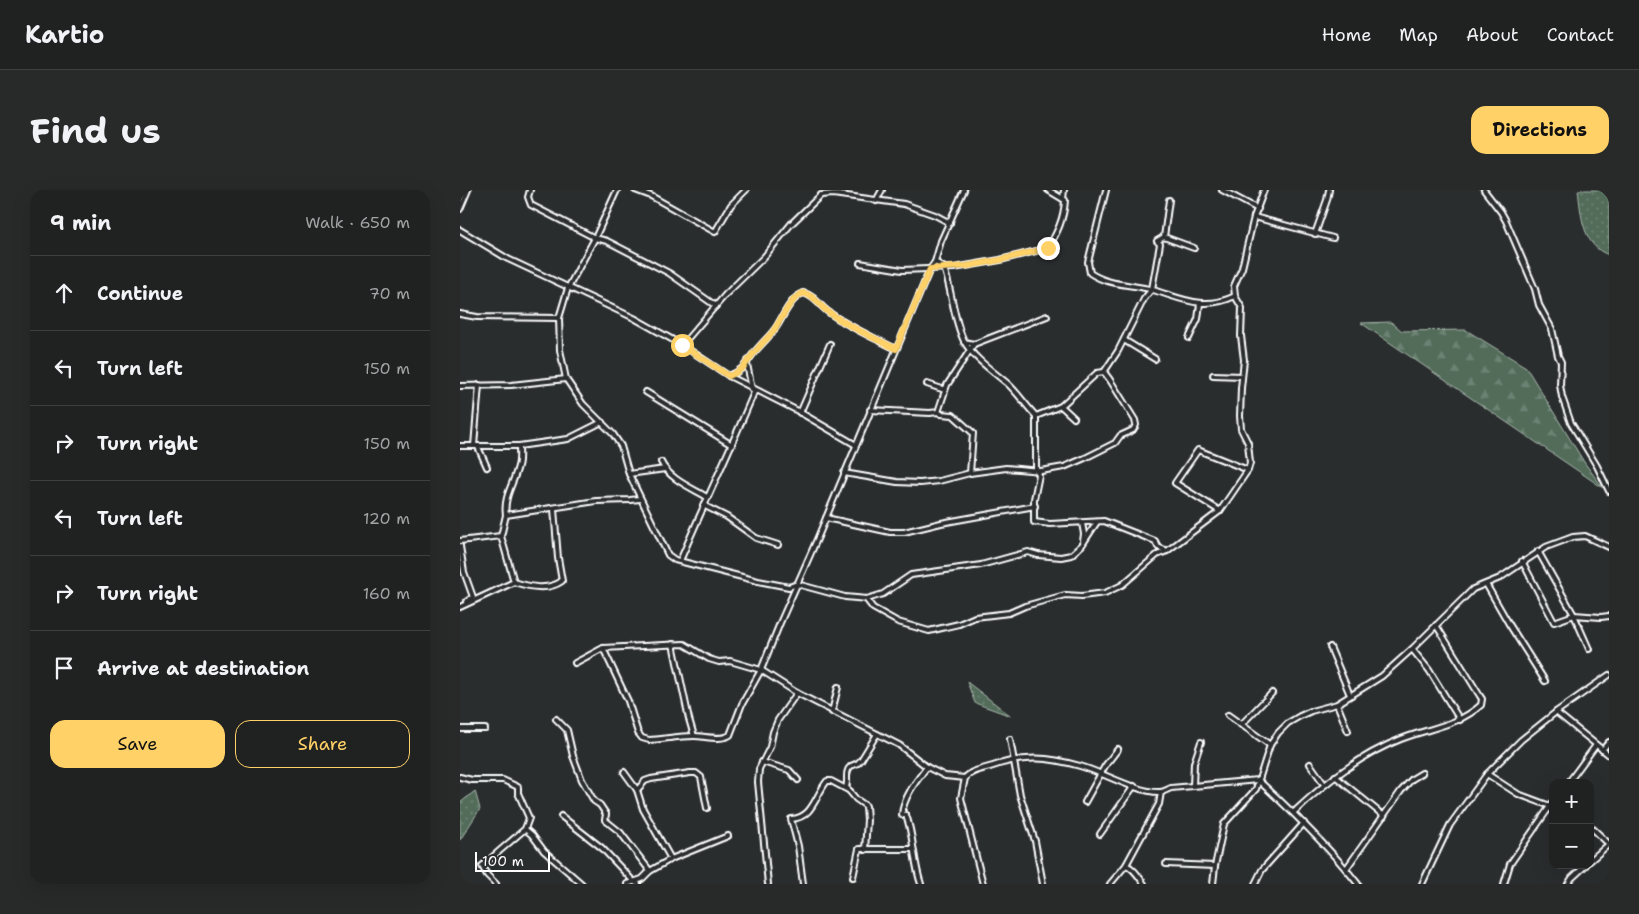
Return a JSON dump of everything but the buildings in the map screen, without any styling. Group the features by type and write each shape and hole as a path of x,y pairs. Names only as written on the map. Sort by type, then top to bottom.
{"street":[{"path":"460,210 468,190"},
{"path":"530,190 528,197 531,205 669,273 716,306"},
{"path":"617,190 595,238 568,288 559,318 560,350 566,379 583,404 602,422 621,446 629,474 668,556 680,561 758,581 789,587 797,584 845,597 864,597 867,599 883,594 911,575 981,565 1028,552 1061,557 1071,555 1082,546 1097,522"},
{"path":"635,190 651,196 715,232 731,205 746,190"},
{"path":"651,196 655,190"},
{"path":"876,201 882,190"},
{"path":"603,648 628,701 638,733 642,738 649,740 694,736 724,737 730,735 742,704 761,670 964,190"},
{"path":"1048,190 1063,199"},
{"path":"860,263 902,270 930,269 967,266 1048,248 1061,226 1064,190"},
{"path":"1106,190 1088,262 1090,273 1096,277 1126,286 1152,289 1179,300 1200,304 1224,302 1235,296"},
{"path":"1222,190 1258,208"},
{"path":"864,597 873,608 898,622 929,630 959,624 975,617 1009,613 1025,606 1066,596 1105,593 1122,585 1157,555 1167,551 1220,511 1248,470 1250,463 1248,443 1241,429 1240,416 1244,360 1241,336 1242,308 1235,296 1234,286 1247,252 1254,217 1264,190"},
{"path":"1315,234 1327,200 1328,190"},
{"path":"1484,190 1506,221 1535,288 1539,305 1552,329 1561,362 1560,385 1562,397 1570,423 1609,491"},
{"path":"682,345 716,306 764,257 802,212 821,195 830,192 876,201 904,204 935,215 950,223"},
{"path":"1164,237 1169,200"},
{"path":"1254,217 1333,238"},
{"path":"460,230 508,259 634,318 682,345 729,376 831,429 856,445"},
{"path":"1036,416 1061,406 1097,373 1104,372 1124,340 1144,299 1152,289 1160,244 1157,241 1164,237 1194,248"},
{"path":"935,262 943,267 964,342 999,378 1008,384 1036,416 1036,470 1039,475 1034,499 1034,521 1036,524 1106,522 1155,541 1158,547 1167,551"},
{"path":"729,376 741,370 747,364 756,349 772,333 793,301 803,293 809,294 827,311 848,325 896,349"},
{"path":"1189,338 1198,319 1200,304"},
{"path":"460,314 559,318"},
{"path":"938,412 945,390 974,344 1047,316"},
{"path":"1124,340 1154,359"},
{"path":"964,342 974,344"},
{"path":"800,413 830,344"},
{"path":"680,561 707,496 732,445 753,389 747,364"},
{"path":"844,473 897,482 920,483 1006,468 1036,470 1064,467 1114,443 1120,436 1133,430 1136,425 1135,420 1104,372"},
{"path":"1213,376 1242,376"},
{"path":"460,386 479,384 511,385 566,379"},
{"path":"479,384 476,447 487,467"},
{"path":"927,384 945,390"},
{"path":"646,392 732,445"},
{"path":"1061,406 1074,418"},
{"path":"870,410 938,412 953,415 973,433 970,473"},
{"path":"460,446 519,446 568,439 602,422"},
{"path":"514,582 501,536 506,516 508,490 519,465 519,446"},
{"path":"1220,511 1175,483 1198,450 1248,470"},
{"path":"661,462 664,469 685,484 707,496"},
{"path":"629,474 664,469"},
{"path":"506,516 596,501 640,499"},
{"path":"704,505 727,517 756,538 778,545"},
{"path":"826,518 890,532 904,532 940,523 1035,506"},
{"path":"460,606 514,582 531,587 555,586 562,581 554,508"},
{"path":"1082,522 1084,534 1082,546"},
{"path":"460,541 501,536"},
{"path":"1213,884 1214,866 1224,824 1256,789 1270,745 1288,723 1300,716 1337,704 1382,676 1473,589 1500,578 1546,547 1577,537 1588,537 1609,546"},
{"path":"460,546 464,572 473,597 460,606"},
{"path":"1538,552 1574,614 1589,649"},
{"path":"1522,562 1554,622 1574,614 1609,616"},
{"path":"1486,584 1545,681"},
{"path":"1294,812 1324,784 1377,750 1401,738 1460,720 1481,705 1482,700 1436,625"},
{"path":"673,644 694,736"},
{"path":"575,663 603,648 684,644 709,659 719,662 730,661 761,670 796,693 899,745 927,767 946,776 965,778"},
{"path":"1330,647 1350,695"},
{"path":"1412,649 1429,670 1460,720"},
{"path":"1422,884 1450,825 1487,774 1521,740 1556,712 1609,675"},
{"path":"832,712 838,687"},
{"path":"768,884 758,782 759,769 770,747 778,720 796,693"},
{"path":"1241,725 1272,693"},
{"path":"1337,704 1348,731"},
{"path":"1556,712 1609,755"},
{"path":"1228,715 1270,745"},
{"path":"556,719 567,730 573,756 582,780 594,801 600,805 606,814 605,820 620,832 650,871"},
{"path":"460,729 485,730"},
{"path":"866,850 868,820 866,806 856,799 846,787 848,768 858,764 877,734"},
{"path":"1010,739 1020,795 1035,841 1043,884"},
{"path":"1193,786 1194,763 1201,742"},
{"path":"1602,750 1609,742"},
{"path":"1571,779 1596,745"},
{"path":"1085,802 1118,748"},
{"path":"983,884 961,798 965,778 968,774 1029,757 1044,758 1082,766 1134,786 1161,792 1171,788 1258,780 1294,812 1358,884"},
{"path":"762,762 789,770 798,780"},
{"path":"1310,764 1324,784"},
{"path":"920,884 912,849 910,825 906,815 902,815 902,810 914,783 927,767"},
{"path":"624,772 637,790 643,809 670,859"},
{"path":"637,790 645,781 651,778 690,772 702,777 707,808"},
{"path":"1346,869 1407,784 1422,772"},
{"path":"1487,774 1518,794 1549,804"},
{"path":"1335,776 1384,816"},
{"path":"460,777 472,780 504,780 518,787 518,793 529,818 525,829 482,866 487,875 496,884"},
{"path":"803,884 798,846 791,819 800,819 807,814 828,780 850,791"},
{"path":"1100,834 1134,786"},
{"path":"1110,884 1126,866 1159,804 1161,792"},
{"path":"1504,884 1510,864 1549,809"},
{"path":"561,816 602,848 636,883"},
{"path":"1255,884 1262,870 1304,823"},
{"path":"525,829 544,851 582,884"},
{"path":"1594,830 1609,844 1594,857"},
{"path":"627,884 636,883 650,871 670,859 728,836"},
{"path":"853,877 859,850 912,849"},
{"path":"1166,864 1214,866"},
{"path":"1126,866 1130,867 1144,884"},
{"path":"1568,884 1582,869"}],"green space":[{"path":"1578,190 1609,190 1609,255 1600,251 1588,237 1582,219"},
{"path":"1391,322 1402,331 1466,330 1526,367 1584,462 1603,488 1361,323"},
{"path":"967,682 1011,716 975,703"},
{"path":"475,791 480,809 460,840 460,803"}],"route":[{"path":"682,345 729,376 735,374 747,364 756,349 778,325 783,314 793,301 798,295 803,293 809,294 827,311 848,325 896,349 930,269 967,266 1048,248"}]}
